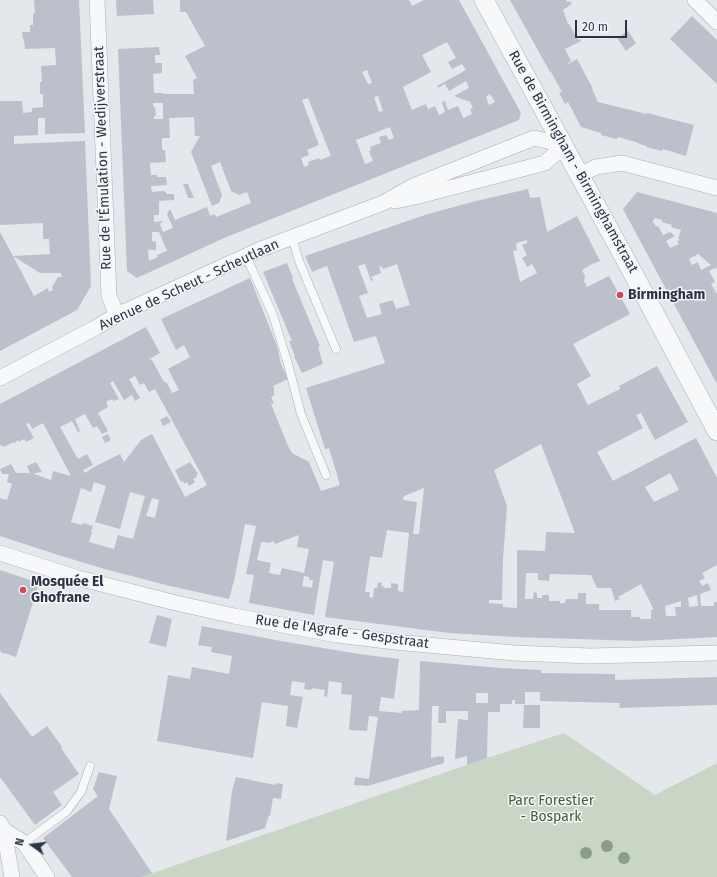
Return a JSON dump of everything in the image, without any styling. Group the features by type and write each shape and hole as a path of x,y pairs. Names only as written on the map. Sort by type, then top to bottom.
{"street":[{"name":"Rue de l'Émulation - Wedijverstraat","path":"97,0 109,296 117,315"},
{"name":"Rue de Birmingham - Birminghamstraat","path":"484,0 635,276 717,431"},
{"path":"695,0 717,22"},
{"name":"Avenue de Scheut - Scheutlaan","path":"0,378 117,315 262,249 383,203 413,186 534,138 564,145"},
{"name":"Avenue de Scheut - Scheutlaan","path":"383,203 415,197 545,163 564,145"},
{"path":"580,175 596,167 622,163 717,188"},
{"name":"Rue de l'Agrafe - Gespstraat","path":"0,554 78,578 176,603 234,616 337,635 403,643 514,653 590,656 717,653"},
{"path":"2,826 24,843 47,877"},
{"path":"2,826 12,877"}],"lane":[{"path":"292,237 299,261 336,348"},
{"path":"246,256 273,315 301,414 326,475"},
{"path":"24,843 67,810 81,792 90,766"}],"green space":[{"name":"Parc Forestier - Bospark","path":"564,733 655,795 717,763 717,877 141,877 487,758"}],"building":[{"path":"34,0 79,0 85,133 45,134 45,118 38,118 38,135 14,136 14,144 85,141 91,286 77,310 0,351 0,232 13,256 50,254 49,239 43,239 43,223 0,225 0,101 22,101 23,113 32,112 32,108 43,107 43,94 40,94 40,82 42,82 41,66 56,65 55,48 25,49 22,32 30,32 30,25 33,25 33,14 35,13","holes":["13,256 40,273 61,273 62,277 58,277 52,287 53,290 49,292 48,288 34,296"]},
{"path":"116,0 153,0 154,14 117,16"},
{"path":"180,0 409,0 412,6 424,0 459,0 521,113 519,120 224,238 137,278 127,271 118,49 159,47 160,55 155,55 155,63 162,63 162,73 153,74 154,93 194,94 193,80 197,78 185,56 205,46 186,12 180,12","holes":["447,42 456,58 448,62 452,69 462,64 466,70 437,86 438,88 445,84 449,91 466,81 469,88 454,96 470,102 473,108 470,109 472,114 463,118 458,106 448,110 445,101 442,102 445,112 439,115 435,106 428,109 426,104 412,110 403,87 431,72 422,55","367,70 372,83 368,84 362,72","490,94 495,102 489,105 486,97","378,96 383,111 379,112 374,97","308,98 331,156 308,162 309,165 304,167 301,158 309,155 307,150 319,145 302,100","153,103 163,103 163,119 154,119 154,116 156,116 155,107 153,106","194,117 195,136 200,136 191,152 212,206 219,203 222,195 211,166 220,162 231,191 239,195 247,192 251,203 216,217 215,214 210,216 207,207 175,220 170,209 167,214 173,228 163,232 160,224 163,221 154,222 154,215 159,215 159,201 174,200 174,194 166,194 166,192 162,191 152,192 151,186 167,185 166,177 151,175 150,163 166,162 165,150 162,150 162,138 170,138 169,118","390,127 394,138 389,140 386,135 379,137 381,143 370,147 371,150 369,151 373,161 365,164 356,140","152,232 159,232 167,251 157,255 158,257 149,261 148,250 156,250 156,242 152,241"]},
{"path":"510,0 570,1 572,4 563,10 568,24 578,40 580,39 581,41 565,49 571,61 564,66 577,59 593,89 598,102 694,125 686,156 663,149 662,151 646,147 647,146 618,137 617,139 601,135 601,133 581,127 568,102 565,104 559,93 562,92"},
{"path":"692,16 717,40 717,84 670,39"},
{"path":"628,31 636,43 626,51 617,38"},
{"path":"183,184 188,184 194,198 188,198"},
{"path":"528,189 530,198 540,197 547,232 577,216 600,261 582,270 587,287 609,276 630,314 573,344 591,376 577,384 588,405 620,389 619,386 657,366 688,422 655,440 641,413 636,415 643,428 597,452 613,481 696,438 717,478 717,565 702,573 705,578 699,581 702,586 708,583 711,590 700,594 701,606 714,606 714,602 717,602 717,637 639,641 515,637 449,633 325,617 334,562 323,560 314,615 249,603 254,575 246,574 256,526 245,524 229,599 108,570 0,536 0,498 7,500 12,484 7,482 9,474 2,474 0,469 11,464 16,473 30,473 27,466 36,462 42,472 34,474 51,480 53,471 71,476 43,423 32,429 29,423 26,424 34,438 26,442 24,439 3,447 2,445 0,446 0,404 146,327 160,353 149,359 152,360 172,393 179,390 168,369 190,357 184,345 176,350 161,319 250,278 277,346 281,364 288,379 273,386 274,395 271,397 274,403 271,404 288,446 292,453 309,462 321,491 340,485 329,448 325,449 306,388 385,363 376,336 354,342 327,266 312,272 305,256 428,214","holes":["527,240 527,243 522,245 527,255 522,258 527,267 532,264 537,273 520,282 513,251 517,250 516,243","365,264 371,281 373,280 371,277 381,273 379,267 381,266 383,269 397,264 410,305 396,309 393,300 379,304 382,314 367,318 359,296 368,293 358,266","135,376 140,385 144,383 149,392 155,389 207,485 185,497 152,434 141,440 124,462 120,454 85,473 83,470 93,465 87,454 78,459 60,427 72,421 78,432 80,431 75,419 85,414 93,428 97,426 102,434 108,431 98,413 108,407 106,402 112,399 114,401 119,399 110,383 113,381 124,400 132,395 135,401 140,398 129,379","541,444 575,533 546,532 545,551 517,550 517,608 503,607 503,604 489,603 489,600 502,600 507,506 494,470","670,473 679,490 654,502 645,487","94,482 106,486 95,522 120,529 130,492 145,496 133,539 118,535 114,549 89,542 93,526 71,522 81,488 91,492","424,488 419,534 413,534 417,502 403,500 404,496","152,498 159,500 155,518 146,516","387,530 409,533 403,592 398,591 398,584 391,583 391,588 383,588 384,586 381,586 382,583 378,582 377,588 374,588 373,598 369,597 370,592 365,592 370,556 382,558","299,535 297,547 309,549 304,573 282,568 280,575 269,573 271,563 257,560 261,542 269,543 273,541 275,544","526,573 538,573 538,580 549,581 550,574 591,575 597,588 611,588 615,601 620,599 618,597 641,584 654,610 651,610 651,619 640,619 640,617 631,617 631,610 599,610 599,604 586,604 586,593 578,593 578,599 566,599 565,603 560,603 560,601 549,601 549,595 542,595 542,598 537,598 537,593 534,592 533,599 525,599","304,576 309,577 309,580 313,580 312,588 302,586","697,595 698,606 689,607 688,598","681,601 681,607 675,607 676,616 666,616 665,606"]},
{"path":"637,192 717,213 717,269 715,268 709,271 715,282 711,284 717,294 717,384 623,209","holes":["655,218 672,225 671,227 681,230 678,239 680,240 677,241 679,244 670,248 666,241 675,236 670,232 663,235 658,226 656,227 654,223 652,223","698,254 704,259 711,265 701,270 698,262 692,265 689,259"]},
{"path":"287,263 293,278 292,279 320,346 318,347 323,364 302,373 289,341 292,341 263,272"},
{"path":"167,416 171,422 163,426 160,420"},
{"path":"108,434 111,440 105,443 102,437"},
{"path":"190,462 198,474 196,475 197,477 193,479 195,482 189,486 187,482 184,484 183,481 181,482 175,470"},
{"path":"0,570 39,583 16,657 5,653 4,654 0,651"},
{"path":"157,615 172,619 166,647 149,643"},
{"path":"202,626 281,641 399,659 394,699 381,697 379,711 402,713 402,711 419,710 420,661 541,670 541,673 615,674 615,680 717,677 717,705 619,708 620,703 540,701 540,692 525,692 525,704 515,704 515,700 512,700 512,704 500,704 500,712 488,712 487,758 467,765 467,756 455,759 458,719 468,720 468,711 446,711 446,723 438,723 439,706 432,706 431,758 444,756 444,763 368,786 354,785 355,777 369,779 378,717 369,716 367,731 349,730 352,695 341,694 342,683 329,681 327,697 324,696 325,690 312,688 311,690 304,689 305,683 292,681 290,695 303,697 297,728 286,726 288,706 262,702 253,758 157,741 168,675 190,679 192,667 229,674 232,656 211,652 212,647 198,645","holes":["476,693 488,693 488,703 476,703"]},
{"path":"0,693 32,737 47,726 79,774 53,792 62,805 35,825 0,777"},
{"path":"524,705 540,705 540,728 523,728"},
{"path":"99,772 117,776 109,809 152,873 141,877 72,877 43,838 98,796 93,789"},
{"path":"236,777 275,785 276,783 283,784 281,799 273,798 270,816 269,815 265,828 226,841 232,791"}],"place":[{"name":"Birmingham","path":"620,295"},
{"name":"Mosquée El Ghofrane","path":"23,590"}]}
